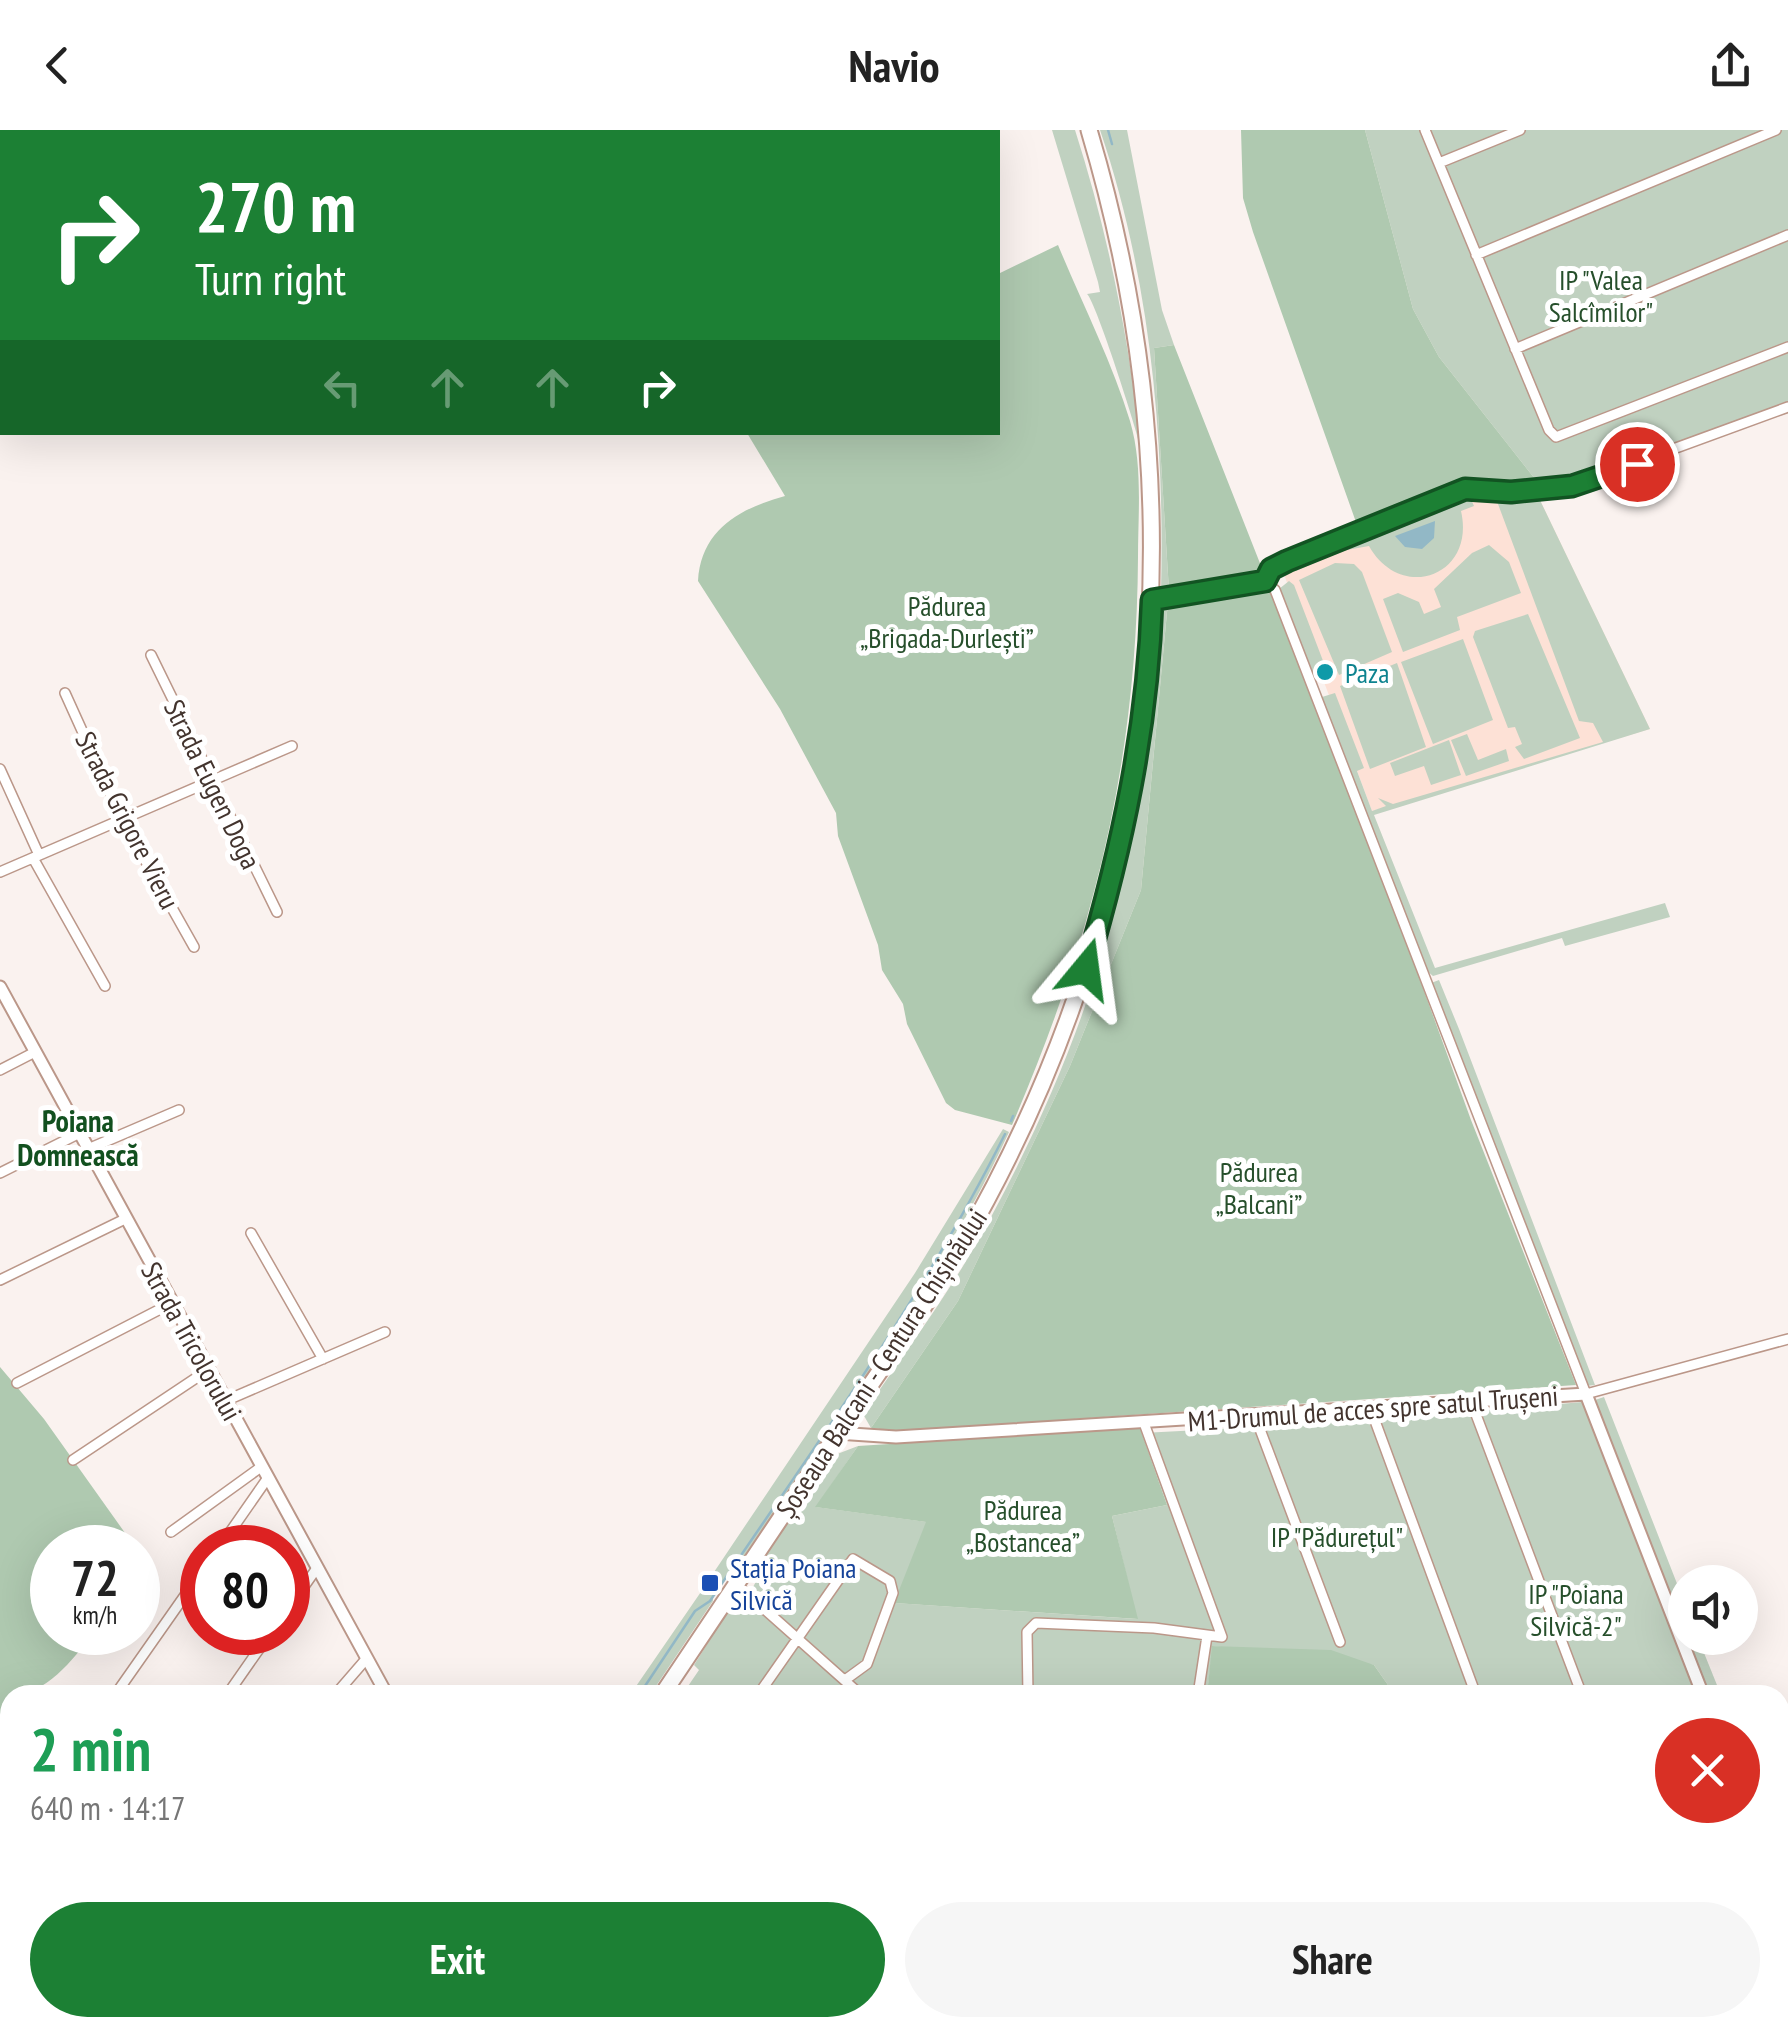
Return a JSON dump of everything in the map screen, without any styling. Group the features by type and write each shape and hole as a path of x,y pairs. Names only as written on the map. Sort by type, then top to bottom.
{"highway":[{"name":"Șoseaua Balcani - Centura Chișinăului","path":"669,1685 960,1250 1019,1133 1068,1018 1103,910 1129,802 1145,703 1153,515 1140,359 1115,226 1089,130"}],"street":[{"path":"1426,130 1548,430 1556,437 1788,347"},
{"path":"1439,163 1520,130"},
{"path":"1476,254 1776,130"},
{"path":"1516,349 1788,236"},
{"path":"1265,581 1271,569 1287,561 1465,489 1511,492 1572,486 1788,407"},
{"path":"1152,600 1265,581"},
{"path":"1265,581 1275,590 1315,690 1586,1394 1788,1339"},
{"name":"Strada Eugen Doga","path":"151,655 209,782 277,912"},
{"name":"Strada Grigore Vieru","path":"65,693 122,819 194,947"},
{"path":"0,872 292,746"},
{"path":"0,769 36,856 105,986"},
{"name":"Strada Tricolorului","path":"1,989 381,1685"},
{"path":"0,1070 36,1052"},
{"path":"88,1150 179,1110"},
{"path":"0,1173 80,1133"},
{"path":"0,1280 126,1218"},
{"path":"252,1234 322,1359"},
{"path":"17,1383 172,1303"},
{"path":"225,1401 385,1332"},
{"path":"74,1460 208,1370"},
{"name":"M1-Drumul de acces spre satul Trușeni","path":"838,1433 896,1437 1586,1394 1699,1685"},
{"path":"1472,1404 1578,1685"},
{"path":"1371,1410 1472,1685"},
{"path":"1254,1416 1340,1642"},
{"path":"1028,1685 1029,1626 1154,1628 1222,1637 1144,1424"},
{"path":"171,1532 264,1473"},
{"path":"233,1525 264,1473"},
{"path":"765,1685 847,1562 860,1560 890,1581 892,1592 867,1664 844,1680"},
{"path":"310,1578 317,1568"},
{"path":"736,1584 849,1685"},
{"path":"122,1685 180,1602"},
{"path":"1199,1685 1206,1636"},
{"path":"234,1685 255,1655"},
{"path":"343,1685 366,1658"}],"shaded area":[{"path":"1538,496 1650,729 1372,811 1282,569 1471,497"}],"green space":[{"path":"1052,130 1075,130 1098,208 1131,369 1141,450 1107,342 1087,294 1100,292 1098,282"},
{"path":"1100,130 1127,130 1162,310 1174,345 1154,348 1169,591 1161,592 1160,475 1151,358 1131,242"},
{"path":"1241,130 1365,130 1413,309 1439,357 1539,484 1466,483 1357,525 1243,198"},
{"name":"IP \"Valea Salcîmilor\"","path":"1365,130 1788,130 1788,413 1714,439 1711,432 1603,471 1539,484 1439,357 1413,309"},
{"name":"Pădurea „Brigada-Durlești”","path":"1058,245 1130,421 1139,489 1136,633 1119,777 1105,847 1066,986 1012,1125 955,1110 946,1103 907,1024 903,1004 882,970 878,945 838,836 836,813 780,709 698,581 701,563 715,534 739,514 785,496 748,435 1000,435 1000,273"},
{"name":"Pădurea „Balcani”","path":"1174,345 1371,845 1471,1120 1576,1385 897,1431 871,1428 958,1301 1070,1066 1141,890 1169,591 1154,348"},
{"path":"1495,496 1538,496 1650,729 1374,815 1435,968 1665,903 1670,917 1565,946 1562,938 1433,976 1427,971 1322,697 1335,693 1364,768 1357,771 1372,811 1386,806 1378,798 1393,804 1603,742 1593,723 1579,721"},
{"path":"1470,497 1474,506 1461,511 1463,534 1457,552 1447,566 1433,574 1399,574 1383,564 1369,546 1341,551 1296,571 1293,565"},
{"path":"1489,545 1509,562 1521,593 1457,617 1460,630 1403,652 1383,599 1398,593 1419,602 1424,614 1441,607 1434,589 1472,553"},
{"path":"1335,563 1354,564 1362,572 1392,652 1339,675 1299,580"},
{"path":"1289,581 1294,585 1325,666 1319,669 1324,682 1314,679 1279,589"},
{"path":"1168,601 1141,890 1070,1066 958,1301 871,1428 863,1414 977,1243 1029,1143 1088,997 1129,850 1154,694 1161,611"},
{"path":"1528,614 1580,738 1524,759 1515,747 1522,744 1515,727 1508,728 1473,637 1475,631"},
{"path":"1463,639 1493,720 1433,744 1401,662"},
{"path":"1397,663 1426,747 1370,769 1340,686"},
{"path":"1467,734 1478,760 1506,749 1509,761 1466,776 1451,740"},
{"path":"1449,740 1461,775 1431,785 1424,766 1395,776 1390,763"},
{"path":"1439,980 1595,1385 1586,1386 1431,983"},
{"path":"1003,1129 1009,1132 980,1191 915,1304 732,1575 720,1583 710,1578 915,1273"},
{"path":"0,1367 44,1419 119,1525 30,1525 30,1655 75,1655 43,1685 0,1685"},
{"path":"1604,1397 1670,1565 1668,1591 1595,1400"},
{"path":"1582,1402 1668,1623 1668,1655 1680,1655 1692,1685 1388,1685 1374,1665 1213,1646 1208,1685 689,1685 699,1670 694,1665 735,1600 747,1598 759,1576 757,1567 832,1456 858,1446 816,1507 927,1522 895,1603 1137,1619 1112,1516 1167,1505 1142,1433 1373,1421"},
{"path":"1368,1413 1373,1421 1263,1426 1259,1418"},
{"name":"Pădurea „Bostancea”","path":"1140,1428 1167,1505 1112,1516 1138,1619 894,1603 926,1522 815,1507 858,1446"},
{"path":"705,1586 713,1592 713,1601 657,1685 637,1685"},
{"path":"1212,1646 1331,1650 1374,1665 1388,1685 1208,1685"},
{"path":"1693,1655 1705,1655 1717,1685 1704,1685"}],"water":[{"path":"1435,521 1434,538 1422,549 1405,547 1395,536"}],"waterway":[{"path":"1108,130 1112,144"},
{"path":"1011,1121 1013,1116"},
{"path":"646,1685 695,1611 710,1601 903,1314 1005,1134"}],"place":[{"name":"Paza","path":"1325,672"},
{"name":"Stația Poiana Silvică","path":"710,1583"}],"district":[{"name":"Poiana Domnească","path":"78,1137"}],"route":[{"path":"1086,969 1123,831 1140,746 1152,600 1265,581 1271,569 1287,561 1465,489 1552,489 1637,464"}],"park label":[{"name":"IP \"Pădurețul\"","path":"1337,1536"},
{"name":"IP \"Poiana Silvică-2\"","path":"1576,1609"}]}
